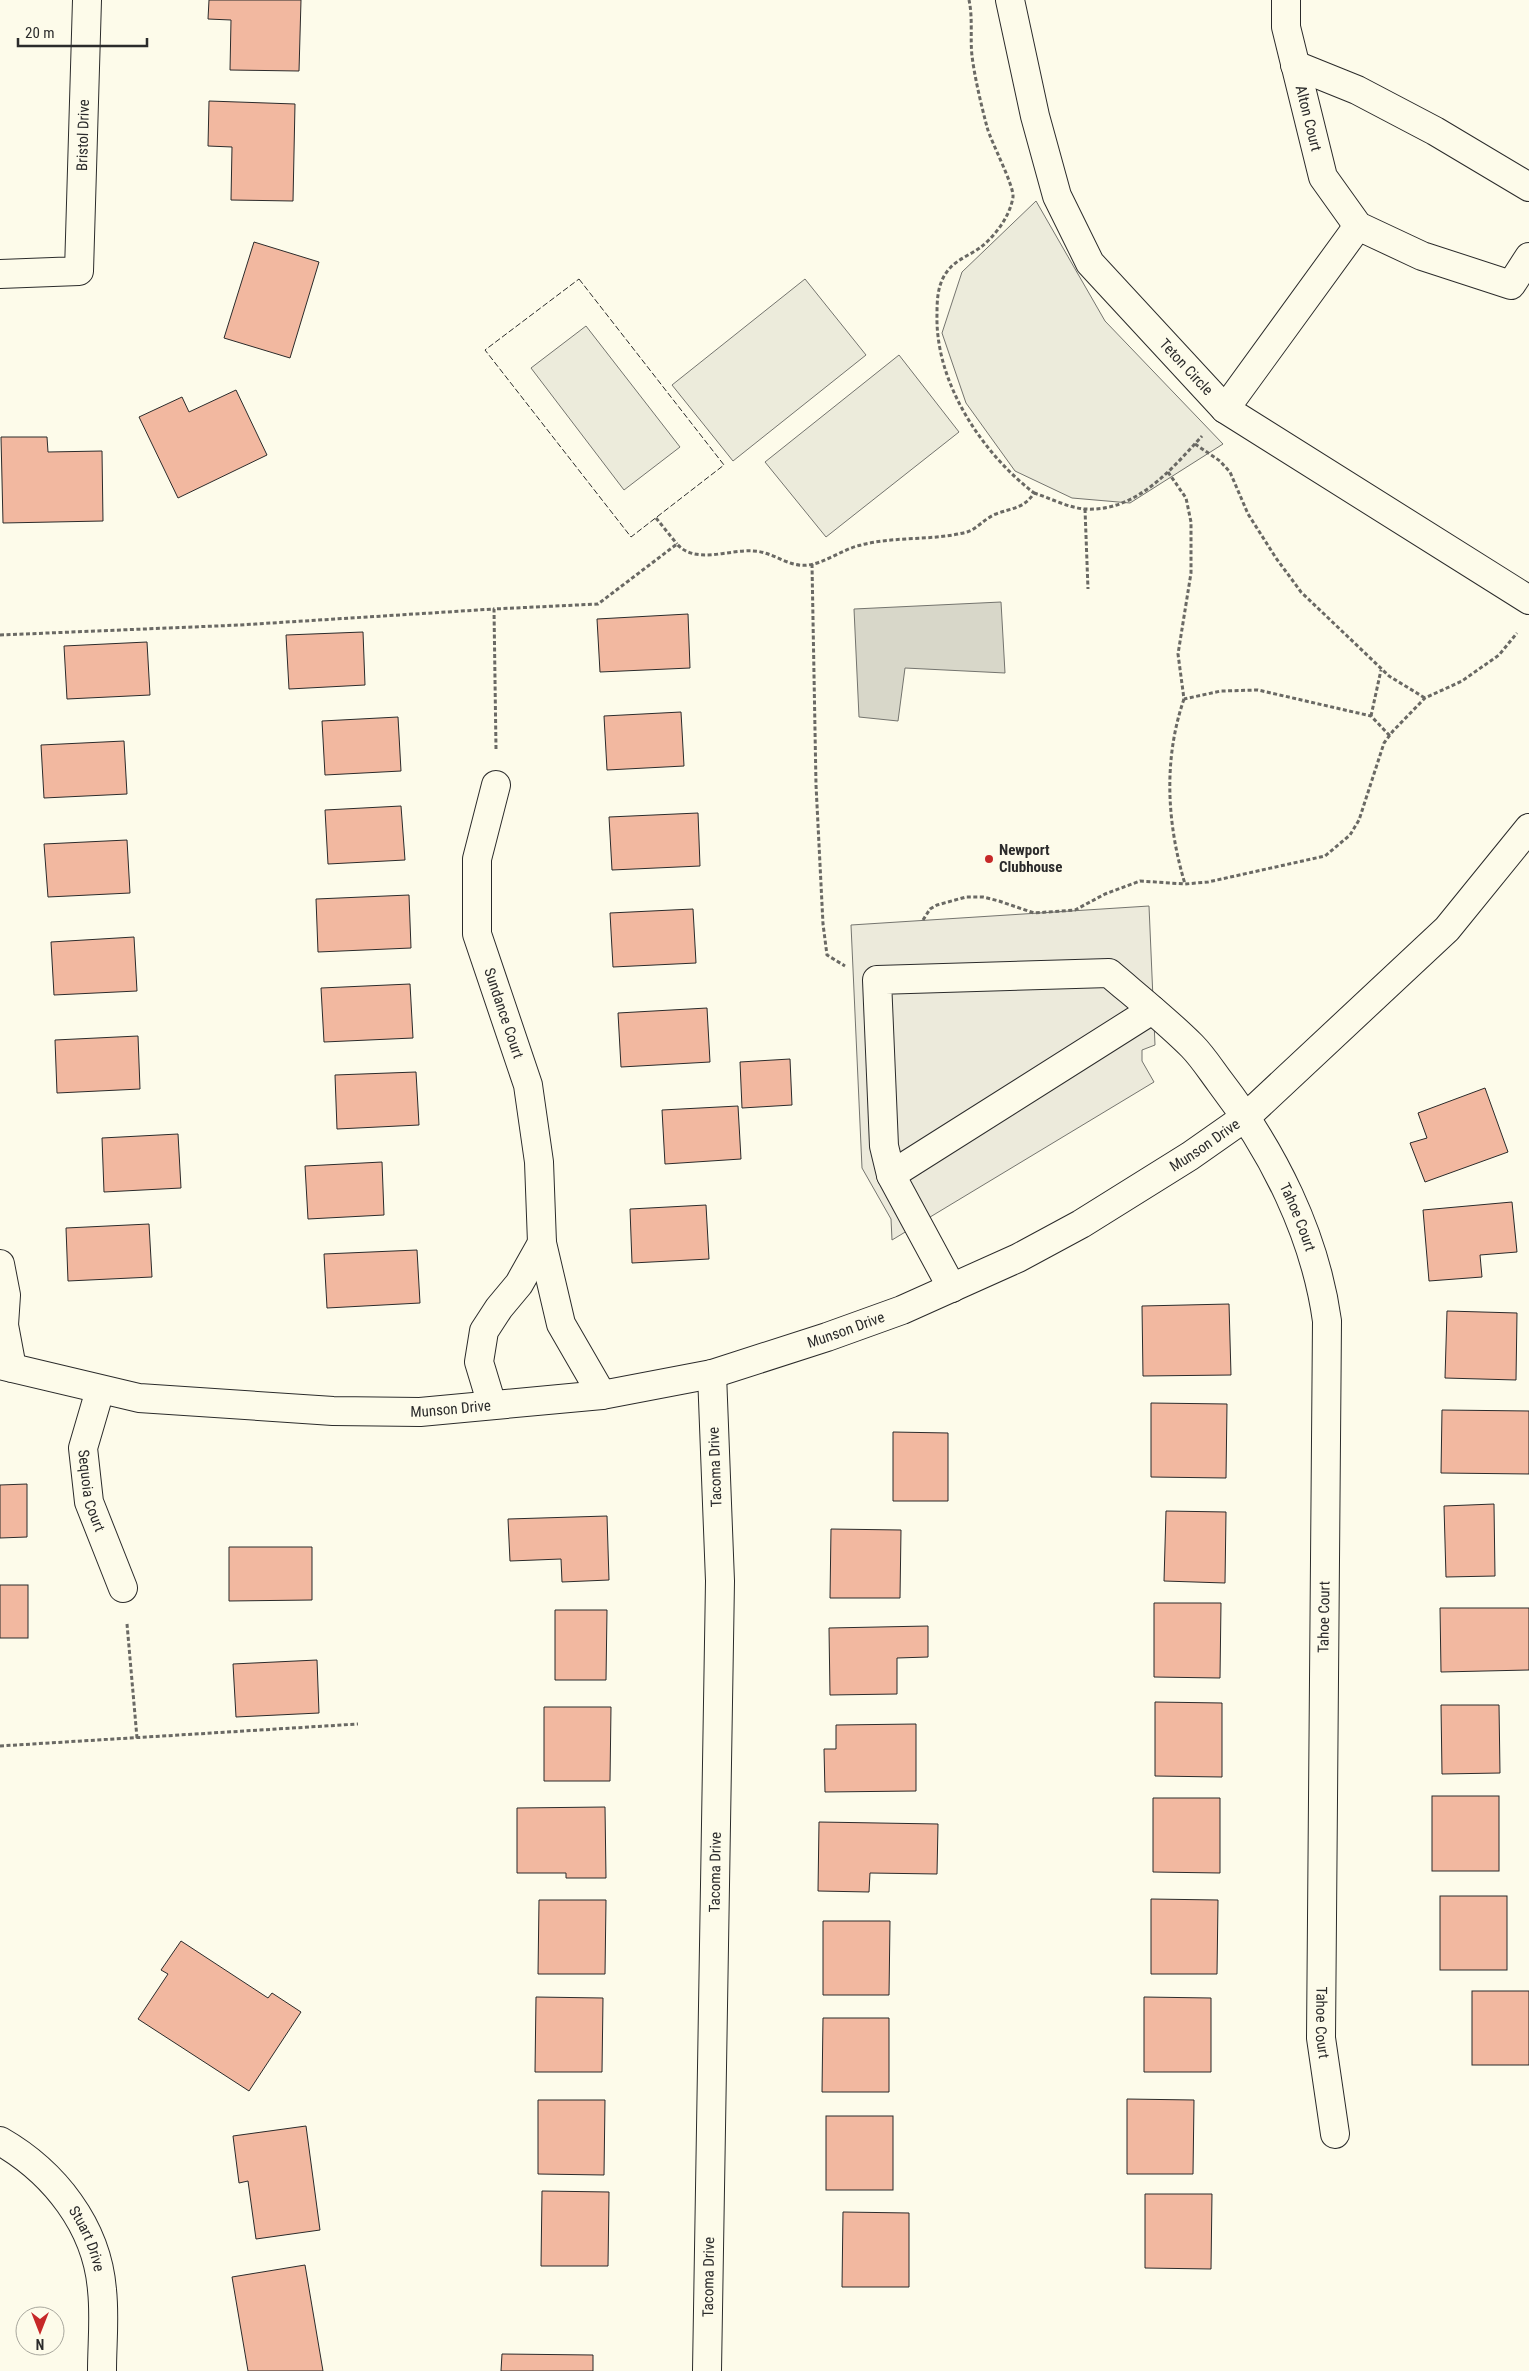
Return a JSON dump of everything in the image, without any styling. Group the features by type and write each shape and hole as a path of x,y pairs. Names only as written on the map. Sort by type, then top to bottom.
{"street":[{"name":"Bristol Drive","path":"0,274 79,271 87,0"},
{"name":"Teton Circle","path":"1010,0 1035,116 1057,196 1090,263 1225,409 1529,600"},
{"name":"Alton Court","path":"1286,0 1286,28 1323,177 1358,226 1422,256 1511,285 1529,257"},
{"path":"1295,65 1357,90 1409,117 1529,187"},
{"path":"1225,409 1358,226"},
{"name":"Sundance Court","path":"496,785 477,858 477,934 528,1085 538,1162 542,1243 561,1324 602,1395"},
{"name":"Munson Drive","path":"6,1367 139,1398 333,1411 420,1412 602,1395 712,1374 828,1337 902,1310 1018,1258 1081,1224 1190,1156 1247,1116 1446,929 1496,871 1529,828"},
{"name":"Tahoe Court","path":"891,1175 884,1146 877,980 1109,973 1193,1046 1247,1116 1280,1179 1312,1250 1322,1287 1327,1321 1321,2038 1335,2134"},
{"path":"952,1288 891,1175 1152,1010"},
{"path":"492,1405 479,1362 484,1332 499,1308 519,1284 542,1243"},
{"path":"0,1264 6,1295 4,1325 6,1367"},
{"name":"Tacoma Drive","path":"707,2371 720,1581 712,1374"},
{"name":"Sequoia Court","path":"100,1390 83,1448 89,1502 123,1588"},
{"name":"Stuart Drive","path":"0,2140 21,2153 47,2175 69,2202 83,2226 96,2259 102,2290 102,2371"}],"path":[{"path":"969,0 972,56 987,127 1014,195 1009,216 982,246 951,267 940,282 936,327 940,353 953,391 976,430 1012,477 1034,493 1085,509 1118,505 1146,490 1168,472 1203,435"},
{"path":"1195,444 1220,461 1230,472 1248,514 1276,558 1301,592 1381,669 1425,698"},
{"path":"1168,472 1186,498 1191,522 1191,573 1178,654 1184,699 1176,721 1169,800 1171,827 1185,884"},
{"path":"656,518 681,548 693,554 712,555 737,550 757,551 796,565 812,564 862,544 968,532 994,515 1017,508 1028,502 1034,493"},
{"path":"1085,509 1088,589"},
{"path":"0,635 230,625 598,604 677,544"},
{"path":"812,564 816,785 823,924 828,955 853,970"},
{"path":"494,610 496,785"},
{"path":"923,920 937,905 966,897 983,897 1034,913 1075,910 1105,894 1140,882 1185,884 1208,882 1310,861 1325,856 1350,835 1359,820 1384,743 1390,736 1425,698 1482,668 1498,655 1519,630"},
{"path":"1372,716 1381,669"},
{"path":"1184,699 1221,691 1258,690 1372,716 1390,736"},
{"path":"123,1588 137,1738"},
{"path":"0,1746 358,1724"}],"shaded area":[{"path":"1036,201 1105,321 1223,444 1130,503 1072,498 1015,471 966,403 942,333 962,272"},
{"path":"805,279 866,355 733,461 672,385"},
{"path":"586,326 680,447 624,490 531,368"},
{"path":"899,355 959,432 826,537 765,462"},
{"path":"1001,602 1005,673 905,668 898,721 859,717 854,609"},
{"path":"1149,906 1155,1045 1142,1050 1142,1061 1154,1082 892,1240 891,1219 862,1168 851,925"}],"building":[{"path":"209,0 301,0 299,71 230,70 231,20 208,19"},
{"path":"209,101 295,104 293,201 231,200 232,147 208,146"},
{"path":"254,242 319,262 290,358 224,338"},
{"path":"236,390 267,455 178,498 139,417 182,397 189,412"},
{"path":"1,437 47,437 48,452 102,451 103,521 3,523"},
{"path":"688,614 690,668 600,672 597,619"},
{"path":"363,632 365,685 289,689 286,635"},
{"path":"147,642 150,695 67,699 64,646"},
{"path":"681,712 684,766 607,770 604,716"},
{"path":"398,717 401,771 325,775 322,721"},
{"path":"124,741 127,794 44,798 41,745"},
{"path":"401,806 405,860 328,864 325,810"},
{"path":"698,813 700,866 612,870 609,817"},
{"path":"127,840 130,893 48,897 44,844"},
{"path":"409,895 411,948 318,952 316,899"},
{"path":"693,909 696,963 613,967 610,913"},
{"path":"134,937 137,991 54,995 51,942"},
{"path":"410,984 413,1038 324,1042 321,988"},
{"path":"707,1008 710,1062 621,1067 618,1013"},
{"path":"138,1036 140,1089 57,1093 55,1040"},
{"path":"790,1059 792,1105 742,1108 740,1062"},
{"path":"416,1072 419,1125 337,1129 335,1075"},
{"path":"1485,1088 1508,1152 1425,1182 1410,1143 1427,1138 1418,1113"},
{"path":"738,1106 741,1159 665,1164 662,1110"},
{"path":"178,1134 181,1188 104,1192 102,1138"},
{"path":"382,1162 384,1215 308,1219 305,1166"},
{"path":"1512,1202 1517,1252 1480,1255 1482,1277 1429,1281 1423,1210"},
{"path":"706,1205 709,1259 632,1263 630,1209"},
{"path":"149,1224 152,1277 68,1281 66,1228"},
{"path":"417,1250 420,1303 327,1308 324,1254"},
{"path":"1229,1304 1231,1375 1143,1376 1142,1306"},
{"path":"1447,1311 1517,1313 1516,1380 1445,1378"},
{"path":"1151,1403 1227,1404 1226,1478 1151,1477"},
{"path":"1442,1410 1529,1411 1529,1474 1441,1473"},
{"path":"893,1432 948,1433 948,1501 893,1501"},
{"path":"27,1484 27,1537 0,1538 0,1485"},
{"path":"1494,1504 1495,1576 1446,1577 1444,1506"},
{"path":"1166,1511 1226,1512 1225,1583 1164,1581"},
{"path":"607,1516 609,1580 562,1582 561,1559 510,1561 508,1519"},
{"path":"831,1529 901,1530 900,1598 830,1598"},
{"path":"229,1547 312,1547 312,1600 229,1601"},
{"path":"0,1585 28,1585 28,1638 0,1638"},
{"path":"1154,1603 1221,1603 1220,1678 1154,1677"},
{"path":"1440,1608 1529,1608 1529,1670 1441,1672"},
{"path":"555,1610 607,1610 606,1680 555,1680"},
{"path":"928,1626 928,1657 897,1658 897,1694 830,1695 829,1628"},
{"path":"317,1660 319,1713 236,1717 233,1664"},
{"path":"1155,1702 1222,1703 1222,1777 1155,1776"},
{"path":"1441,1705 1499,1705 1500,1773 1442,1774"},
{"path":"544,1707 611,1707 610,1781 544,1781"},
{"path":"916,1724 916,1791 825,1792 824,1749 836,1749 836,1725"},
{"path":"1432,1796 1499,1796 1499,1871 1432,1871"},
{"path":"1153,1798 1220,1798 1220,1873 1153,1872"},
{"path":"605,1807 606,1878 566,1878 566,1873 517,1873 517,1808"},
{"path":"819,1822 938,1824 937,1874 870,1873 869,1892 818,1891"},
{"path":"1440,1896 1507,1896 1507,1970 1440,1970"},
{"path":"1151,1899 1218,1900 1217,1974 1151,1974"},
{"path":"539,1900 606,1900 605,1974 538,1974"},
{"path":"823,1921 890,1921 889,1995 823,1995"},
{"path":"181,1941 268,1998 272,1993 301,2012 249,2091 138,2019 168,1974 161,1970"},
{"path":"1472,1991 1529,1991 1529,2065 1472,2065"},
{"path":"536,1997 603,1998 602,2072 535,2072"},
{"path":"1144,1997 1211,1998 1211,2072 1144,2072"},
{"path":"823,2018 889,2018 889,2092 822,2092"},
{"path":"1127,2099 1194,2100 1193,2174 1127,2174"},
{"path":"538,2100 605,2100 604,2175 538,2174"},
{"path":"826,2116 893,2116 893,2190 826,2190"},
{"path":"306,2126 320,2230 256,2239 248,2181 239,2183 233,2136"},
{"path":"542,2191 609,2192 608,2266 541,2266"},
{"path":"1145,2194 1212,2194 1211,2269 1145,2268"},
{"path":"843,2212 909,2213 909,2287 842,2287"},
{"path":"305,2265 323,2371 248,2371 232,2277"},
{"path":"502,2354 593,2355 593,2371 501,2371"}],"fence":[{"path":"579,279 724,465 631,537 485,350 579,279"}],"place":[{"name":"Newport Clubhouse","path":"989,859"}]}
